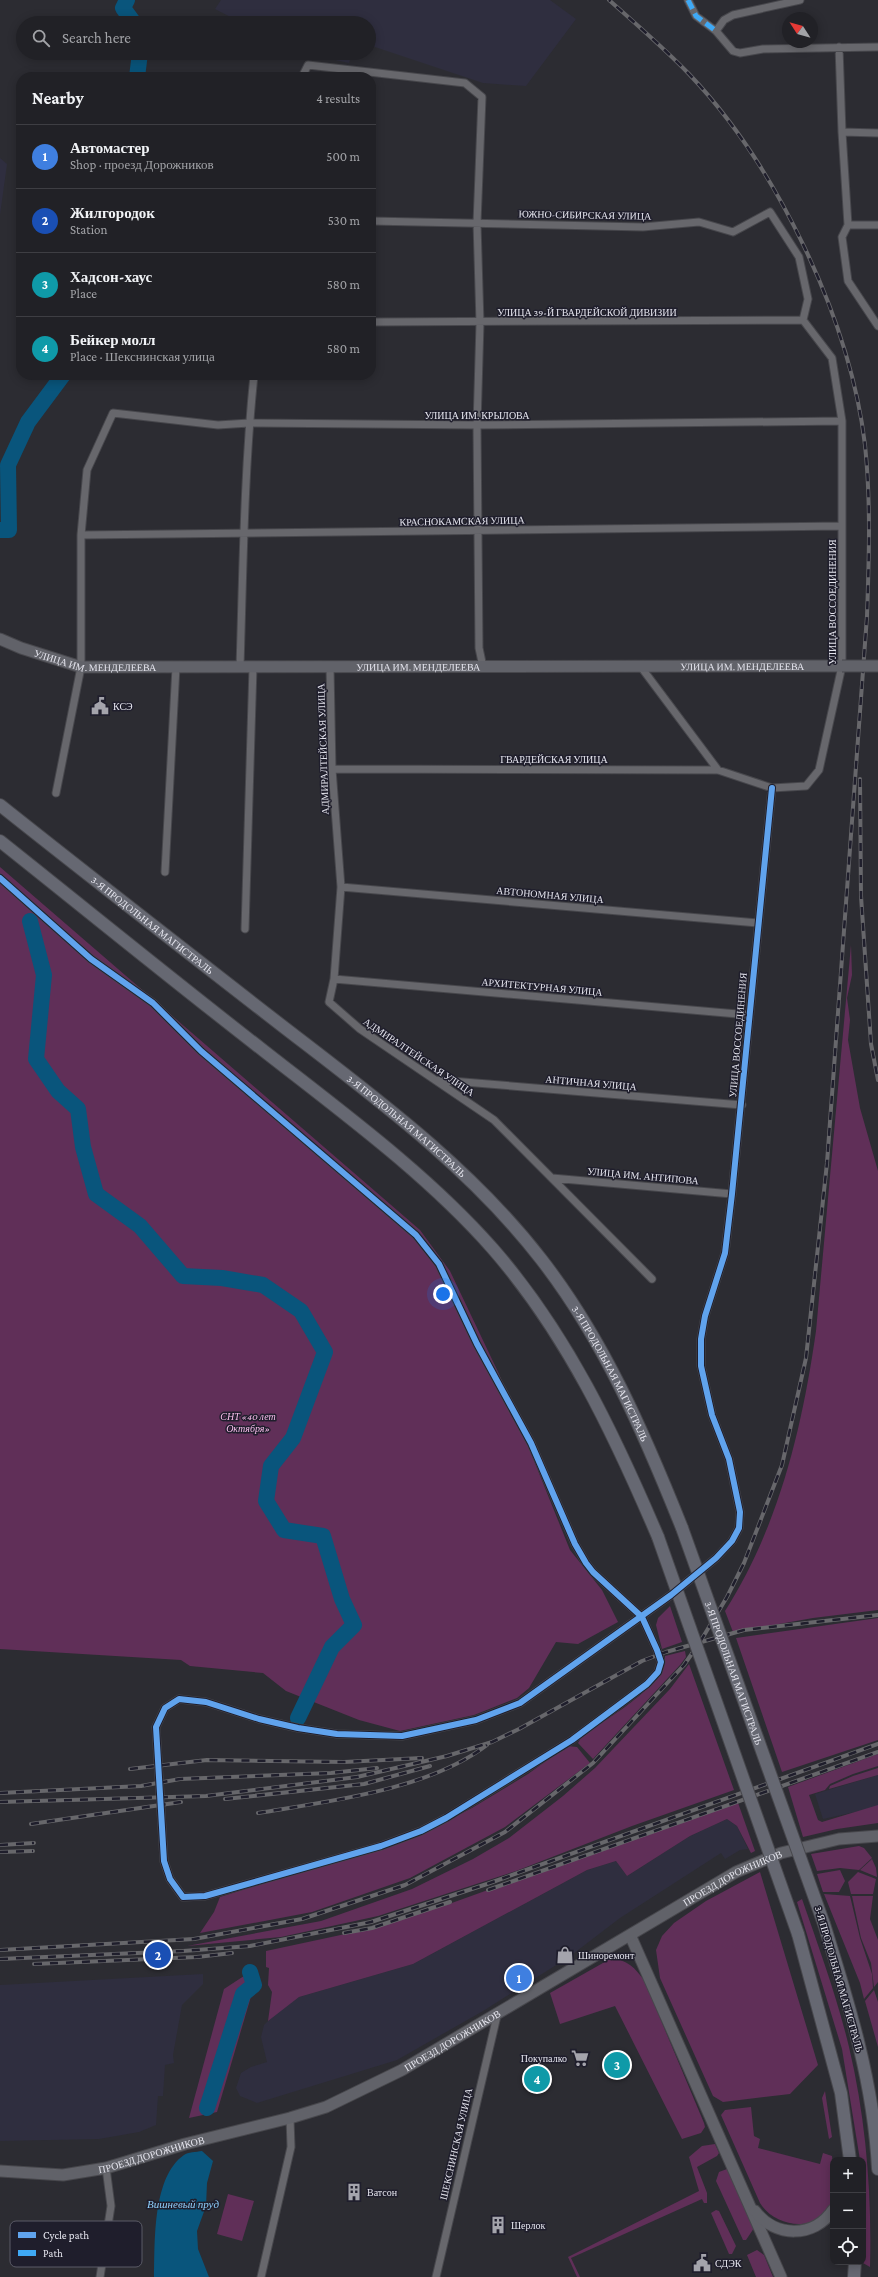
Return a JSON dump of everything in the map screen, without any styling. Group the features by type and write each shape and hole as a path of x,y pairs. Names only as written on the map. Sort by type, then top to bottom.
{"highway":[{"name":"3-Я ПРОДОЛЬНАЯ МАГИСТРАЛЬ","path":"0,806 359,1086 449,1160 482,1191 541,1259 584,1321 609,1362 632,1409 682,1528 824,1924 858,2037 868,2091 878,2168"},
{"path":"0,841 351,1120 427,1185 492,1248 546,1317 584,1378 628,1465 658,1537 798,1934 841,2093 850,2157"},
{"path":"854,2277 855,2265"}],"main road":[{"name":"УЛИЦА ИМ. МЕНДЕЛЕЕВА","path":"0,638 21,648 81,667 878,666"},
{"name":"ПРОЕЗД ДОРОЖНИКОВ","path":"0,2171 63,2175 106,2168 185,2144 290,2118 326,2107 370,2087 497,2016 736,1872 781,1853 838,1839 878,1836"},
{"path":"631,1936 781,2277"},
{"path":"858,2037 878,2111"},
{"path":"747,2201 763,2220 778,2229 792,2232 801,2232 815,2227 830,2213"}],"street":[{"path":"688,0 696,16 716,31 727,47 740,53 763,49 878,47"},
{"path":"716,31 724,20 733,15 800,0"},
{"path":"839,47 842,132 848,225 842,237 848,281 878,326"},
{"path":"304,72 308,65 368,72"},
{"path":"376,73 465,83 482,97 477,223 480,323 476,426 479,648 483,667"},
{"path":"842,132 878,133"},
{"name":"ЮЖНО-СИБИРСКАЯ УЛИЦА","path":"376,222 643,227 699,222 733,232 770,212 799,257 808,299 803,320"},
{"path":"848,225 878,225"},
{"name":"УЛИЦА 39-Й ГВАРДЕЙСКОЙ ДИВИЗИИ","path":"376,322 480,323 803,320"},
{"name":"УЛИЦА ВОССОЕДИНЕНИЯ","path":"642,1617 661,1662 658,1672 647,1684 572,1740 446,1818 421,1831 381,1846 205,1896 183,1897 170,1879 164,1861 156,1727 165,1708 179,1699 206,1702 259,1719 298,1728 337,1734 402,1736 476,1720 520,1703 642,1617 716,1558 732,1541 738,1528 740,1512 737,1493 729,1460 712,1415 701,1366 701,1339 705,1316 717,1283 725,1254 742,1105 749,1014 772,788 806,786 819,770 842,666 842,421 832,358 803,320"},
{"path":"240,667 249,423 253,380"},
{"name":"УЛИЦА ИМ. КРЫЛОВА","path":"81,535 87,470 113,413 218,425 249,423 476,426 842,421"},
{"name":"КРАСНОКАМСКАЯ УЛИЦА","path":"81,535 842,526"},
{"path":"56,793 81,667 81,535"},
{"path":"641,666 718,770"},
{"path":"166,872 176,667"},
{"path":"245,929 253,667"},
{"name":"АДМИРАЛТЕЙСКАЯ УЛИЦА","path":"330,667 332,769 342,887 334,978 329,1002 360,1029 438,1080 494,1120 652,1279"},
{"name":"ГВАРДЕЙСКАЯ УЛИЦА","path":"332,769 718,770 772,788"},
{"path":"0,878 91,959 153,1003 201,1051 416,1235 439,1264 477,1344 531,1443 575,1544 586,1563 642,1617"},
{"name":"АВТОНОМНАЯ УЛИЦА","path":"342,887 758,923"},
{"name":"АРХИТЕКТУРНАЯ УЛИЦА","path":"334,978 749,1014"},
{"name":"АНТИЧНАЯ УЛИЦА","path":"438,1080 742,1105"},
{"name":"УЛИЦА ИМ. АНТИПОВА","path":"552,1178 732,1194"},
{"name":"ШЕКСНИНСКАЯ УЛИЦА","path":"436,2277 497,2016"},
{"path":"261,2277 291,2147 290,2118"},
{"path":"106,2168 111,2206 109,2221"},
{"path":"100,2277 102,2267"}],"shaded area":[{"path":"221,0 550,0 576,19 526,86 483,83 376,47 376,16 228,16 215,9"},
{"path":"335,60 350,60 349,63"},
{"path":"0,158 7,164 0,215"},
{"path":"878,1775 878,1807 823,1819 815,1794"},
{"path":"727,1819 737,1826 748,1849 740,1850 725,1859 721,1853 620,1918 569,1957 483,2011 397,2060 257,2103 240,2096 236,2088 241,2073 251,2067 267,2062 261,2037 264,2025 274,2015 299,1997 413,1964 587,1870 616,1861 627,1876 690,1836"},
{"path":"203,1974 203,1984 182,2005 173,2055 174,2063 165,2065 163,2096 158,2096 156,2125 139,2132 99,2139 0,2141 0,1985"}],"green space":[{"name":"СНТ «40 лет Октября»","path":"0,867 420,1230 450,1271 499,1374 570,1550 602,1590 618,1622 578,1644 556,1642 529,1688 517,1698 474,1715 400,1731 359,1720 286,1691 263,1673 190,1666 181,1660 0,1649"},
{"path":"851,945 852,975 847,998 850,1020 848,1040 860,1108 878,1171 878,1610 813,1618 733,1632 725,1611 744,1579 774,1511 786,1476 810,1368 816,1331"},
{"path":"670,1606 682,1642 662,1649 656,1625 658,1618"},
{"path":"878,1618 878,1740 782,1772 736,1638"},
{"path":"685,1651 686,1657 680,1665 593,1759 578,1743 582,1736 618,1712 645,1690 656,1679 663,1667 665,1656"},
{"path":"689,1664 734,1790 632,1826 516,1871 378,1916 281,1937 187,1946 321,1921 412,1889 473,1859 509,1838 563,1796 595,1768 670,1689"},
{"path":"567,1746 577,1747 590,1763 505,1827 410,1878 312,1912 200,1933 214,1912 220,1897 422,1834 472,1808 528,1774"},
{"path":"878,1754 878,1766 853,1774 830,1784 825,1790 809,1795 818,1820 822,1822 878,1805 878,1823 837,1829 803,1837 788,1787"},
{"path":"878,1768 878,1775 829,1789 830,1786 853,1776"},
{"path":"737,1800 755,1851 751,1853 737,1826 727,1819 690,1836 627,1876 616,1861 587,1870 413,1964 299,1997 268,2021 272,1992 268,1985 269,1968 266,1967 266,1951 364,1930 449,1904"},
{"path":"859,1846 864,1848 872,1858 859,1870 840,1868 817,1871 811,1854"},
{"path":"872,1859 876,1868 877,1877 860,1870"},
{"path":"840,1870 845,1881 839,1892 823,1892 817,1874"},
{"path":"760,1872 818,2065 790,2094 723,2102 713,2096 660,1978 656,1950 662,1936 674,1923 706,1901"},
{"path":"858,1872 876,1879 873,1894 851,1894 848,1882"},
{"path":"824,1894 850,1896 860,1938 872,1974 873,1988 864,1999 860,1983"},
{"path":"852,1896 873,1896 870,1919 878,1940 878,1982 874,1987 871,1963 861,1938"},
{"path":"802,1899 839,2010 855,2074 867,2157 870,2212 870,2267 866,2265 866,2157 860,2157 842,2049 797,1902"},
{"path":"610,1959 621,1960 630,1965 644,1980 704,2123 705,2127 701,2133 682,2139 615,2006 560,2024 550,1993"},
{"path":"247,1974 252,1993 217,2112 189,2118 224,1989"},
{"path":"874,1990 878,2002 878,2047 865,2001"},
{"path":"825,2091 832,2137 829,2139 822,2098"},
{"path":"751,2107 754,2136 760,2139 758,2148 820,2164 823,2153 832,2156 830,2157 830,2204 827,2211 819,2218 809,2223 798,2224 787,2222 767,2212 760,2203 721,2115 725,2110"},
{"path":"715,2144 719,2153 717,2156 697,2167 707,2193 707,2203 704,2203 702,2199 571,2258 580,2277 577,2277 568,2257 699,2191 689,2157 702,2146"},
{"path":"727,2169 754,2228 746,2240 743,2240 716,2181 719,2172"},
{"path":"228,2194 254,2201 242,2241 217,2234"},
{"path":"716,2210 719,2211 736,2246 732,2254 729,2254 711,2213"},
{"path":"757,2250 764,2255 773,2277 756,2277 747,2255"}],"water":[{"name":"Вишневый пруд","path":"202,2151 213,2161 207,2183 206,2206 197,2231 198,2249 209,2277 154,2277 155,2229 157,2212 166,2179 174,2165 184,2155"}],"waterway":[{"path":"127,0 123,8 129,16"},
{"path":"138,72 139,60"},
{"path":"0,530 9,530 8,465 28,422 59,380"},
{"path":"30,921 44,975 36,1059 58,1091 78,1109 83,1147 96,1194 140,1226 183,1276 222,1278 263,1285 301,1311 325,1352 293,1438 271,1466 266,1501 284,1530 323,1536 342,1599 354,1625 332,1647 298,1718"},
{"path":"207,2108 243,1994 254,1985 250,1972"}],"railway":[{"path":"0,1950 194,1939 302,1919 405,1885 505,1832 593,1763 684,1665 700,1642 727,1597 744,1563 782,1465 806,1358 827,1163 867,616 869,509 865,445 857,397 843,347 826,296 804,246 779,198 751,153 721,111 679,64 609,0"},
{"path":"860,779 861,896 871,1044 878,1080"},
{"path":"0,1802 206,1796 357,1777 447,1756 492,1742 519,1729 642,1661 666,1652 744,1630 878,1615"},
{"path":"0,1959 183,1951 250,1946 371,1922 487,1884 878,1744"},
{"path":"258,1813 347,1798 408,1783 436,1773 463,1760 487,1745"},
{"path":"488,1890 878,1752"},
{"path":"130,1769 207,1760 344,1762 422,1758"},
{"path":"225,1799 364,1784 430,1766"},
{"path":"0,1793 141,1786 180,1779 331,1773 377,1768"},
{"path":"31,1824 181,1802"},
{"path":"0,1845 34,1843"},
{"path":"0,1852 33,1851"},
{"path":"344,1933 372,1928 450,1902"},
{"path":"34,1964 197,1957 232,1953"}],"marked path":[{"path":"688,0 696,16 716,31"}],"cycle path":[{"path":"0,878 91,959 153,1003 201,1051 416,1235 439,1264 477,1344 531,1443 575,1544 593,1572 642,1617 661,1662 658,1672 647,1684 572,1740 446,1818 421,1831 381,1846 205,1896 183,1897 170,1879 164,1861 156,1727 165,1708 179,1699 206,1702 259,1719 298,1728 337,1734 402,1736 476,1720 520,1703 671,1595 716,1558 732,1541 739,1528 740,1512 729,1459 712,1415 701,1366 701,1339 705,1316 725,1253 772,788"}],"place":[{"name":"КСЭ","path":"100,706"},
{"name":"Жилгородок","path":"158,1955"},
{"name":"Шиноремонт","path":"565,1955"},
{"name":"Автомастер","path":"519,1978"},
{"name":"Покупалко","path":"580,2058"},
{"name":"Хадсон-хаус","path":"617,2065"},
{"name":"Бейкер молл","path":"537,2079"},
{"name":"Ватсон","path":"354,2192"},
{"name":"Шерлок","path":"498,2225"},
{"name":"СДЭК","path":"702,2263"}]}
